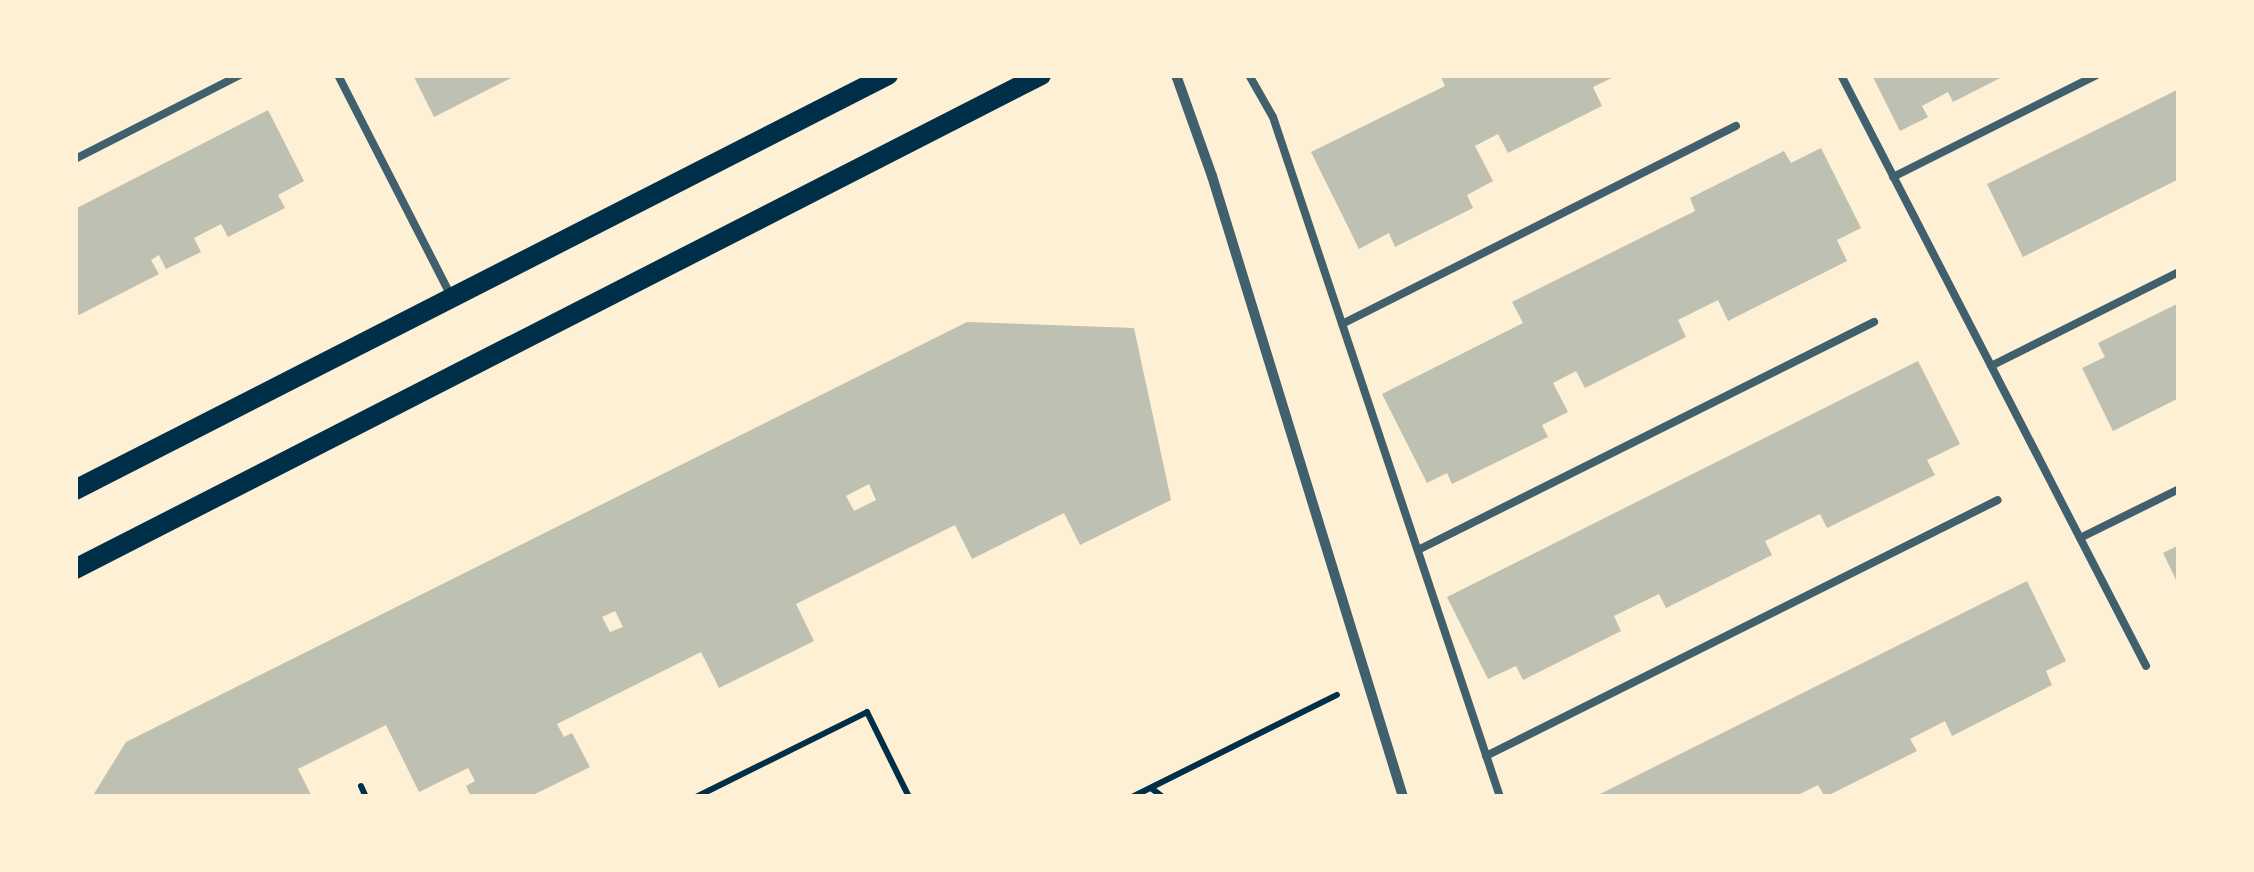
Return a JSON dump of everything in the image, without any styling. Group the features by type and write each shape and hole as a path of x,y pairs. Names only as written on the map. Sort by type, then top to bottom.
{"main road":[{"path":"75,490 888,75"},
{"path":"75,569 1041,75"}],"street":[{"path":"1176,75 1212,176 1404,797"}],"lane":[{"path":"75,159 240,75"},
{"path":"338,75 452,298"},
{"path":"1249,75 1274,118 1500,797"},
{"path":"1840,75 2146,666"},
{"path":"1893,176 2096,75"},
{"path":"1342,324 1736,126"},
{"path":"1991,366 2179,272"},
{"path":"1418,550 1874,322"},
{"path":"2080,538 2179,489"},
{"path":"1486,756 1998,500"}],"path":[{"path":"1132,797 1367,680"},
{"path":"696,797 867,712 909,797"},
{"path":"361,786 366,797"},
{"path":"1151,788 1162,797"}],"building":[{"path":"413,75 517,75 434,117"},
{"path":"1440,75 1618,75 1593,87 1602,106 1508,153 1498,134 1475,146 1493,181 1467,195 1473,208 1395,247 1389,233 1359,249 1311,152 1445,86"},
{"path":"1872,75 2006,75 1953,102 1948,92 1922,106 1928,117 1900,131"},
{"path":"2179,89 2179,179 2023,257 1987,184"},
{"path":"268,110 304,181 278,195 285,208 228,237 221,224 194,238 201,252 166,269 159,255 151,260 159,274 75,317 75,209"},
{"path":"1821,148 1861,228 1837,240 1847,261 1728,321 1718,300 1678,320 1686,337 1585,388 1576,371 1553,383 1568,412 1542,425 1548,437 1452,484 1447,473 1427,483 1382,394 1523,323 1512,302 1695,211 1690,198 1784,151 1791,163"},
{"path":"2179,303 2179,398 2113,431 2082,368 2105,357 2098,343"},
{"path":"967,322 1134,328 1171,500 1080,545 1064,513 972,559 955,525 796,604 814,641 719,688 701,652 557,724 564,737 572,733 590,767 529,797 471,797 466,786 475,781 468,768 419,792 386,725 298,769 312,797 92,797 126,742","holes":["869,484 876,500 854,511 846,496","615,611 623,627 610,632 602,617"]},
{"path":"1918,361 1960,444 1927,460 1935,475 1827,528 1820,514 1765,541 1772,555 1666,608 1659,594 1614,616 1621,631 1523,680 1516,666 1488,679 1447,597"},
{"path":"2179,545 2179,586 2163,553"},
{"path":"2027,581 2066,661 2046,671 2052,685 1952,736 1945,721 1910,739 1917,751 1825,797 1818,785 1794,797 1594,797"}]}
